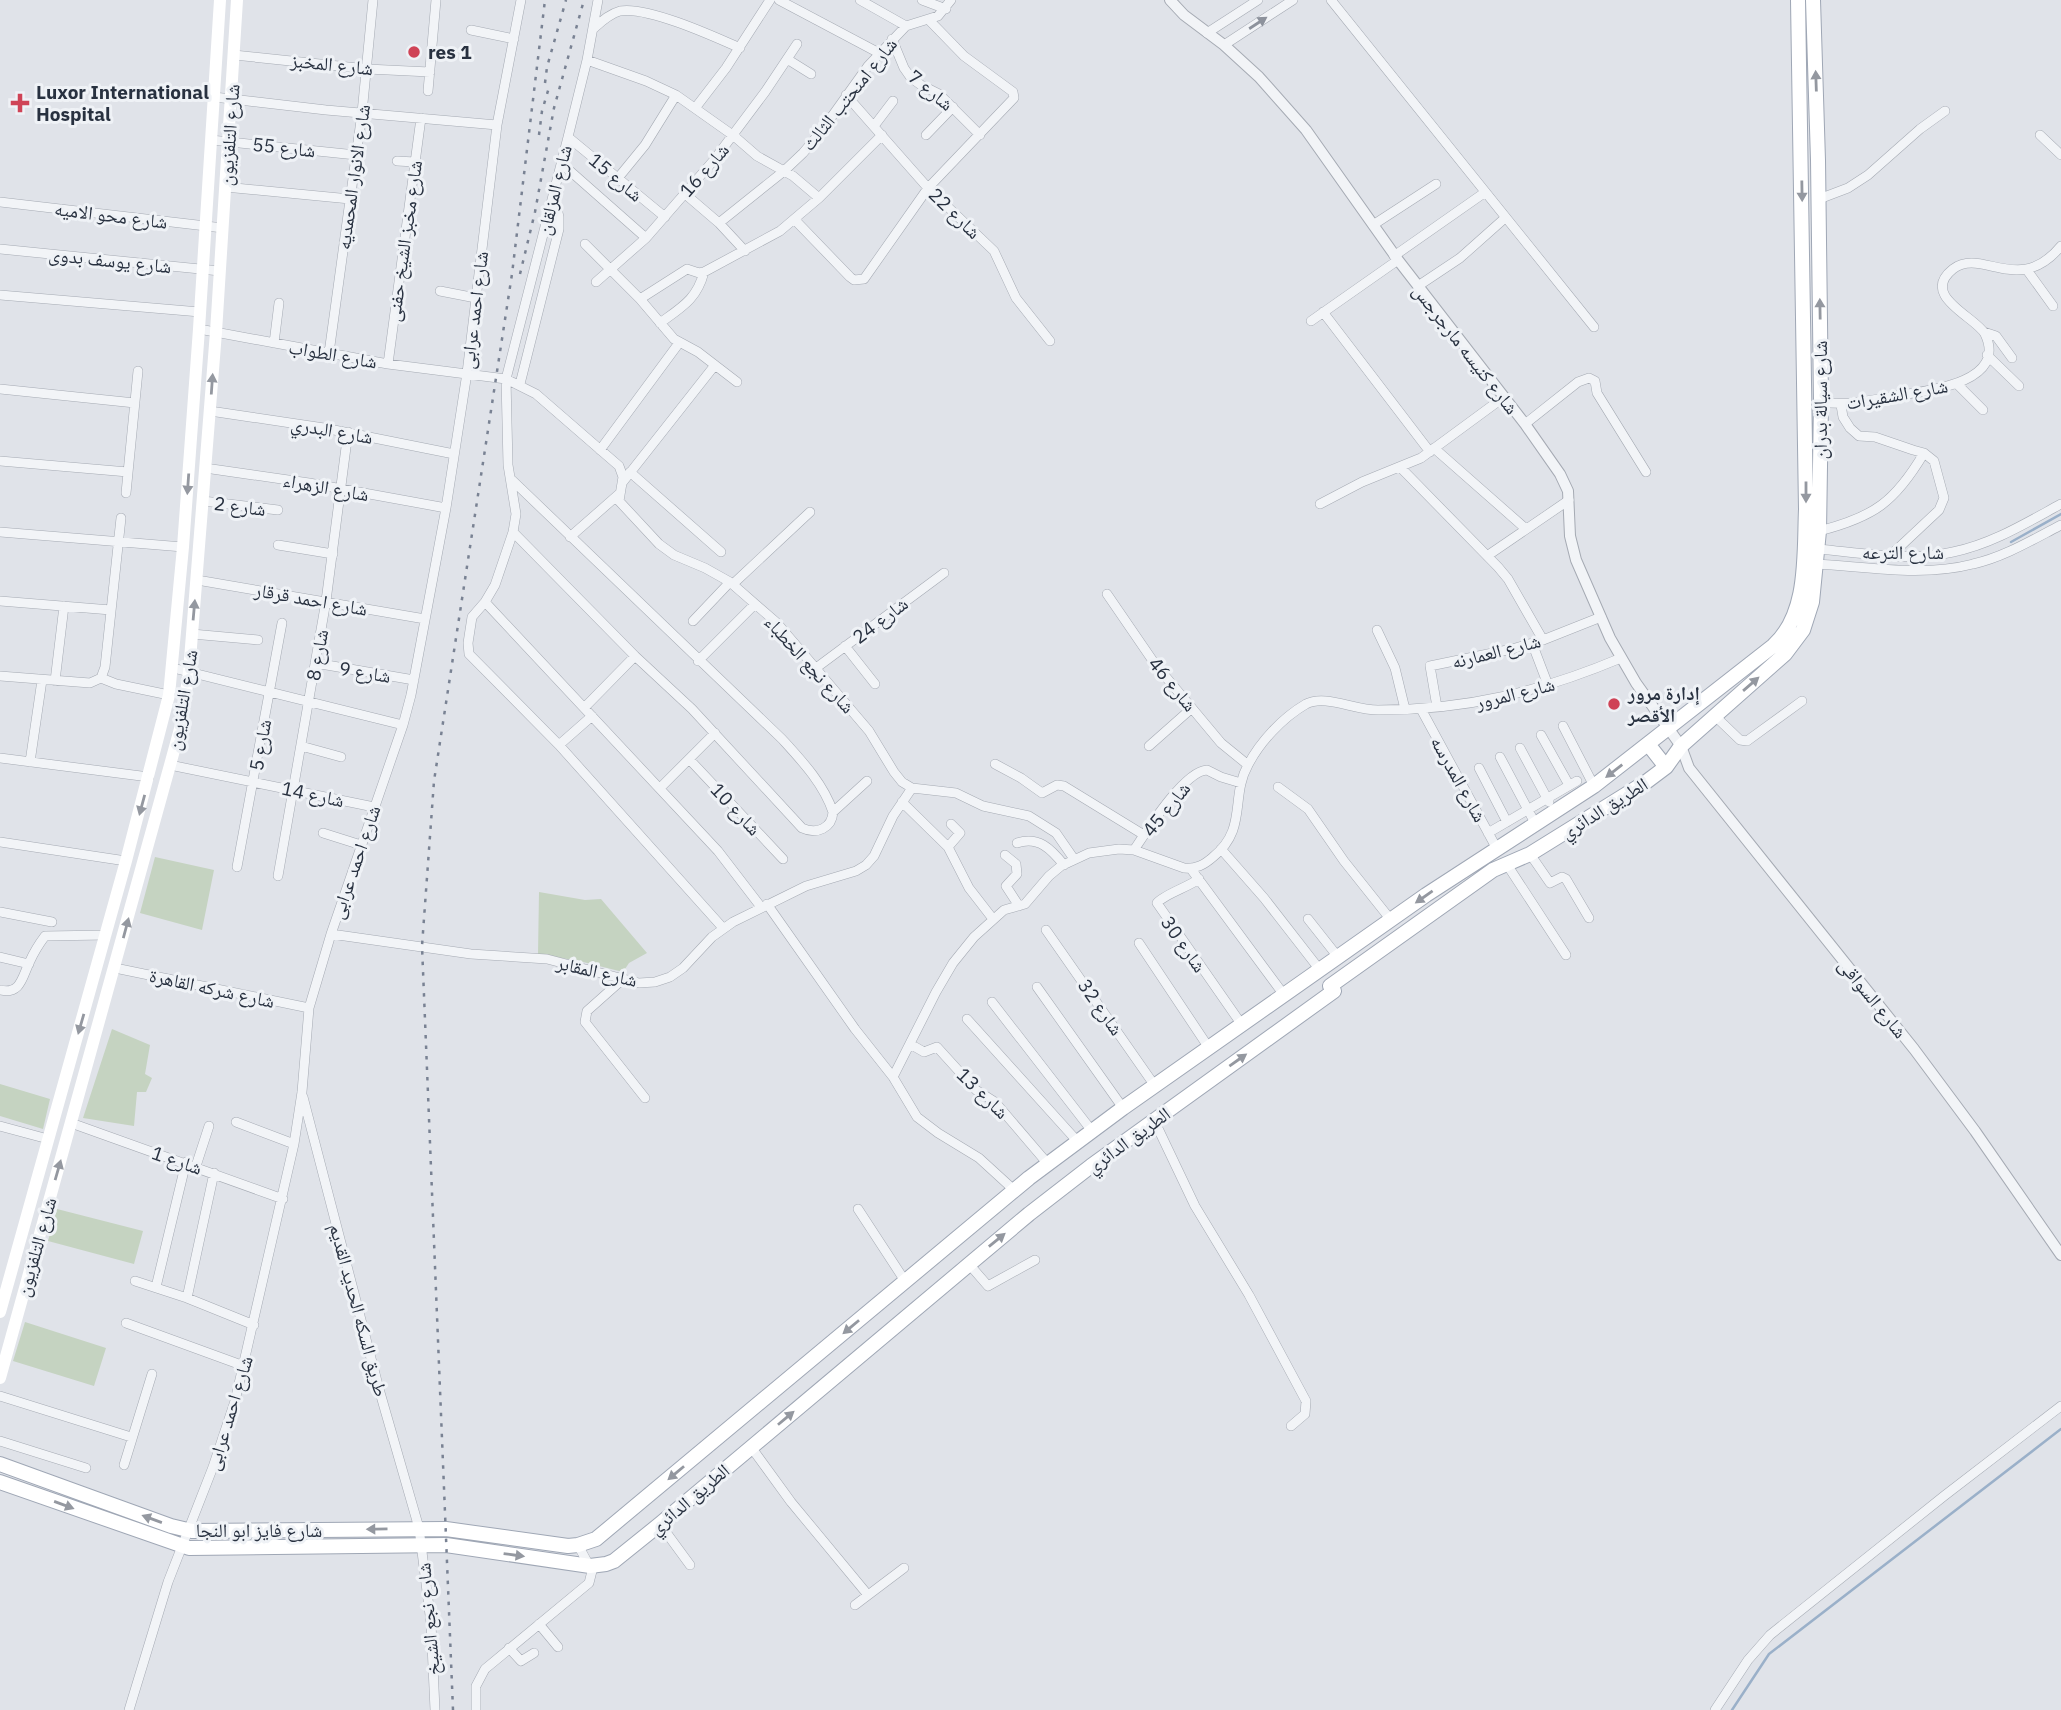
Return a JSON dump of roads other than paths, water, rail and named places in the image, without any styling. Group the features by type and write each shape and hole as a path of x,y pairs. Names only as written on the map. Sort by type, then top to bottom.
{"main road":[{"name":"شارع سيالة بدران","path":"1667,729 1773,646 1791,626 1796,614 1806,509 1798,0"},
{"name":"شارع سيالة بدران","path":"1681,746 1795,643 1808,617 1818,557 1821,402 1813,0"},
{"path":"219,5 237,6"},
{"name":"شارع التلفزيون","path":"0,1312 126,861 169,695 199,329 219,5"},
{"name":"شارع التلفزيون","path":"0,1378 181,725 189,672 197,580 237,6"},
{"path":"1801,166 1818,160"},
{"path":"164,721 181,725"},
{"name":"الطريق الدائري","path":"578,1545 604,1533 1014,1190 1122,1108 1391,920 1594,786 1667,729"},
{"path":"1648,744 1666,767"},
{"name":"الطريق الدائري","path":"446,1545 590,1566 614,1560 1029,1214 1154,1120 1334,991 1330,986 1493,870 1530,854 1626,795 1666,767 1681,746"},
{"path":"1206,1050 1218,1074"},
{"path":"874,1307 891,1328"},
{"name":"شارع فايز ابو النجا","path":"0,1464 188,1530 446,1529 558,1545 578,1545"},
{"name":"شارع فايز ابو النجا","path":"0,1482 181,1546 210,1549 446,1545"}],"street":[{"name":"شارع الانوار المحمديه","path":"329,353 362,113 373,0"},
{"path":"428,91 436,0"},
{"name":"شارع احمد عرابى","path":"129,1710 181,1546 225,1434 244,1366 294,1144 302,1092 309,1008 331,934 403,725 414,680 446,508 467,373 498,125 521,0"},
{"name":"شارع المزلقان","path":"598,0 587,60 506,379 510,479 514,496 513,532 495,585 472,617 469,654 559,745 723,928"},
{"path":"696,107 740,48 770,0"},
{"path":"779,0 879,52"},
{"path":"860,0 906,26"},
{"path":"922,0 946,9"},
{"name":"شارع امنحتب الثالث","path":"719,223 784,171 820,134 846,94 879,52 906,26 929,20 946,9 951,0"},
{"name":"شارع كنيسه مارجرجس","path":"1170,0 1184,15 1224,45 1259,77 1298,121 1396,258 1525,424 1564,482 1569,500 1573,548 1601,617 1621,658 1681,746"},
{"path":"1207,33 1258,0"},
{"path":"1224,45 1293,0"},
{"path":"1331,0 1594,327"},
{"path":"592,30 616,12 627,10 691,27 740,48"},
{"path":"794,219 850,277 859,281 867,276 928,187 1014,98 1014,94 964,56 929,20"},
{"path":"471,30 514,39"},
{"name":"شارع 7","path":"892,40 911,78 939,94 980,135"},
{"name":"شارع 16","path":"596,282 646,238 734,136 797,44"},
{"name":"شارع المخبز","path":"234,55 367,69 430,72"},
{"path":"587,60 677,95 757,156 784,171 819,198"},
{"path":"787,60 811,74"},
{"name":"شارع 22","path":"846,94 928,187 994,251 1016,298 1050,341"},
{"path":"618,178 645,145 677,95"},
{"path":"214,97 498,125"},
{"path":"874,127 893,101"},
{"path":"926,135 953,107"},
{"path":"1819,200 1848,188 1868,175 1945,111"},
{"name":"شارع مخبز الشيخ حفنى","path":"388,364 421,118"},
{"path":"640,299 687,269 704,272 745,251 794,219 882,135"},
{"path":"2040,135 2061,155"},
{"name":"شارع 15","path":"568,137 664,217"},
{"name":"شارع 55","path":"211,140 356,155"},
{"path":"397,161 415,162"},
{"path":"561,163 646,238"},
{"path":"1373,225 1436,184"},
{"path":"225,187 350,199"},
{"path":"684,193 719,223 745,251"},
{"path":"1311,321 1484,193"},
{"path":"520,384 559,229 553,194"},
{"name":"شارع محو الاميه","path":"0,202 223,228"},
{"path":"1418,286 1460,258 1505,218"},
{"path":"585,244 679,343 698,352 737,382"},
{"path":"2012,358 1996,336 1984,332 1947,300 1945,279 1960,265 2027,270 2050,259 2061,246"},
{"name":"شارع يوسف بدوى","path":"0,248 220,271"},
{"path":"2027,270 2053,306"},
{"path":"660,323 692,298 700,286 704,272"},
{"path":"440,291 476,298"},
{"path":"0,295 200,312"},
{"path":"274,343 279,303"},
{"path":"1323,312 1432,450 1526,529"},
{"name":"شارع الطواب","path":"199,329 388,364 467,373"},
{"path":"1984,332 1988,343 1987,355 2018,386"},
{"path":"600,450 679,343"},
{"name":"شارع الشقيرات","path":"1821,402 1841,405 1957,384 1976,373 1987,355"},
{"path":"622,483 715,365"},
{"path":"126,493 138,371"},
{"path":"467,373 520,384 552,407 619,466 623,477 619,494 570,537"},
{"path":"1525,424 1578,382 1589,378 1595,381 1597,393 1646,472"},
{"path":"1957,384 1983,410"},
{"path":"0,389 135,403"},
{"path":"1320,504 1362,482 1401,468 1432,450 1504,397"},
{"path":"1841,405 1843,417 1859,436 1875,437 1924,453 1934,461 1944,498 1940,510 1891,555"},
{"name":"شارع البدري","path":"210,411 348,432 454,454"},
{"name":"شارع 8","path":"278,876 327,601 348,432"},
{"path":"1819,531 1851,523 1884,503 1911,475 1924,453"},
{"path":"0,461 128,472"},
{"name":"شارع الزهراء","path":"205,468 446,508"},
{"path":"1401,468 1508,579 1543,640"},
{"path":"631,472 721,552"},
{"path":"510,479 799,757 828,798 833,819 827,827 819,831 802,828 715,733 513,532"},
{"name":"شارع نجع الخطباء","path":"619,494 622,507 659,544 674,555 731,583 777,623 869,731 902,782 912,788"},
{"path":"1487,556 1569,500"},
{"name":"شارع 2","path":"203,501 278,510"},
{"name":"شارع الترعه","path":"1818,557 1931,556 1972,548 2061,504"},
{"path":"693,621 810,512"},
{"path":"101,678 105,667 121,518"},
{"name":"شارع الترعه","path":"1818,557 1930,570 1952,569 1995,558 2061,525"},
{"path":"0,532 183,547"},
{"path":"278,545 332,554"},
{"name":"شارع 24","path":"816,668 944,573"},
{"name":"شارع احمد قرقار","path":"197,580 425,619"},
{"name":"شارع 46","path":"1107,594 1156,664 1192,708 1229,751 1248,765"},
{"path":"0,601 111,610"},
{"path":"485,602 660,788 764,905 893,1077 918,1117 926,1125 979,1157 1014,1190"},
{"path":"698,661 755,604"},
{"path":"55,681 64,606"},
{"name":"شارع العمارنه","path":"1437,707 1430,666 1543,640 1601,617"},
{"name":"شارع 5","path":"237,867 282,623"},
{"path":"1377,629 1395,668 1405,709"},
{"path":"192,634 258,640"},
{"path":"1532,643 1548,685"},
{"path":"845,646 875,684"},
{"path":"584,708 635,656"},
{"name":"شارع المرور","path":"1221,849 1233,832 1241,783 1248,765 1274,730 1290,715 1318,699 1365,709 1421,709 1493,700 1575,677 1621,658"},
{"name":"شارع 9","path":"315,663 414,680"},
{"path":"173,668 403,725"},
{"path":"0,676 90,682 101,678 116,684 169,695"},
{"path":"30,762 42,680"},
{"path":"1714,716 1740,740 1747,741 1802,701"},
{"path":"1149,746 1192,708"},
{"name":"شارع المدرسه","path":"1421,709 1497,849"},
{"path":"559,745 592,716"},
{"path":"1563,726 1594,786"},
{"path":"660,788 715,733"},
{"path":"1488,833 1573,783 1541,735"},
{"path":"301,746 341,757"},
{"name":"شارع السواقى","path":"1681,746 1689,768 1914,1049 2061,1255"},
{"path":"1520,748 1555,813"},
{"path":"1500,757 1536,825"},
{"path":"0,758 149,777"},
{"name":"شارع 10","path":"689,759 783,859"},
{"name":"شارع 14","path":"170,765 374,807"},
{"path":"995,765 1021,778 1042,793 1057,785 1064,786 1144,835"},
{"path":"1479,768 1507,822"},
{"name":"شارع 45","path":"1134,850 1174,796 1201,770 1241,783"},
{"path":"833,812 867,781"},
{"path":"1278,787 1308,809 1344,861 1391,920"},
{"path":"912,788 956,793 983,806 1029,816 1056,833 1073,859"},
{"name":"شارع المقابر","path":"331,934 471,954 547,959 639,983 654,982 670,977 683,968 700,948 723,928 764,905 806,886 856,871 866,864 874,856 912,788"},
{"path":"902,802 948,847 969,888 993,919"},
{"path":"948,847 960,834 951,824"},
{"path":"323,833 361,845"},
{"path":"1017,843 1025,840 1040,842 1052,850 1064,865"},
{"path":"0,842 126,861"},
{"path":"1191,869 1202,865 1221,849 1265,898 1320,970"},
{"path":"893,1077 953,963 974,937 1004,910 1019,906 1030,899 1049,876 1064,865 1073,859 1104,850 1134,850 1191,869 1284,995"},
{"path":"1530,854 1550,883 1562,877 1566,879 1589,918"},
{"path":"1005,855 1016,864 1017,874 1006,886 1019,906"},
{"path":"1506,863 1566,955"},
{"name":"شارع 30","path":"1199,879 1161,898 1157,903 1242,1025"},
{"path":"0,912 52,922"},
{"path":"1308,919 1338,957"},
{"name":"شارع 32","path":"1046,930 1155,1086"},
{"path":"0,990 13,991 18,987 45,936 106,934"},
{"path":"1139,943 1206,1050"},
{"path":"0,957 29,964"},
{"name":"شارع شركه القاهرة","path":"115,968 309,1008"},
{"path":"623,979 587,1011 585,1021 645,1098"},
{"path":"1037,986 1122,1108"},
{"path":"992,1002 1092,1131"},
{"path":"967,1019 1077,1142"},
{"name":"شارع 13","path":"910,1044 924,1052 937,1047 976,1090 995,1102 1048,1164"},
{"name":"طريق السكه الحديد القديم","path":"302,1092 379,1389 419,1528"},
{"path":"1154,1120 1195,1206 1249,1294 1306,1401 1305,1414 1291,1426"},
{"path":"236,1122 294,1144"},
{"name":"شارع 1","path":"71,1123 283,1199"},
{"path":"0,1126 48,1139"},
{"path":"156,1287 191,1164 208,1126"},
{"path":"187,1298 214,1173"},
{"path":"858,1209 905,1281"},
{"path":"968,1263 988,1286 1035,1260"},
{"path":"135,1281 254,1325"},
{"path":"126,1323 244,1366"},
{"path":"124,1465 152,1374"},
{"path":"0,1396 131,1437"},
{"path":"1715,1710 1748,1660 1770,1635 2061,1406"},
{"path":"0,1441 86,1468"},
{"path":"751,1447 791,1502 868,1595"},
{"path":"660,1524 690,1565"},
{"name":"شارع نجع الشيخ","path":"419,1528 431,1623 435,1710"},
{"path":"476,1710 476,1686 485,1669 589,1583 592,1578 590,1566 578,1545"},
{"path":"855,1605 904,1568"},
{"path":"539,1624 558,1647"},
{"path":"509,1648 521,1661 534,1653"}],"waterway":[{"path":"2011,542 2061,514"},
{"path":"1732,1710 1769,1654 2061,1429"}],"railway":[{"path":"453,1710 422,946 434,781 512,274 545,0"},
{"path":"545,83 566,0"},
{"path":"520,274 535,212 554,108 584,0"},
{"path":"539,135 542,111 550,84"}],"place":[{"name":"res 1","path":"414,52"},
{"name":"Luxor International Hospital","path":"20,103"},
{"name":"إدارة مرور الأقصر","path":"1614,704"}]}
